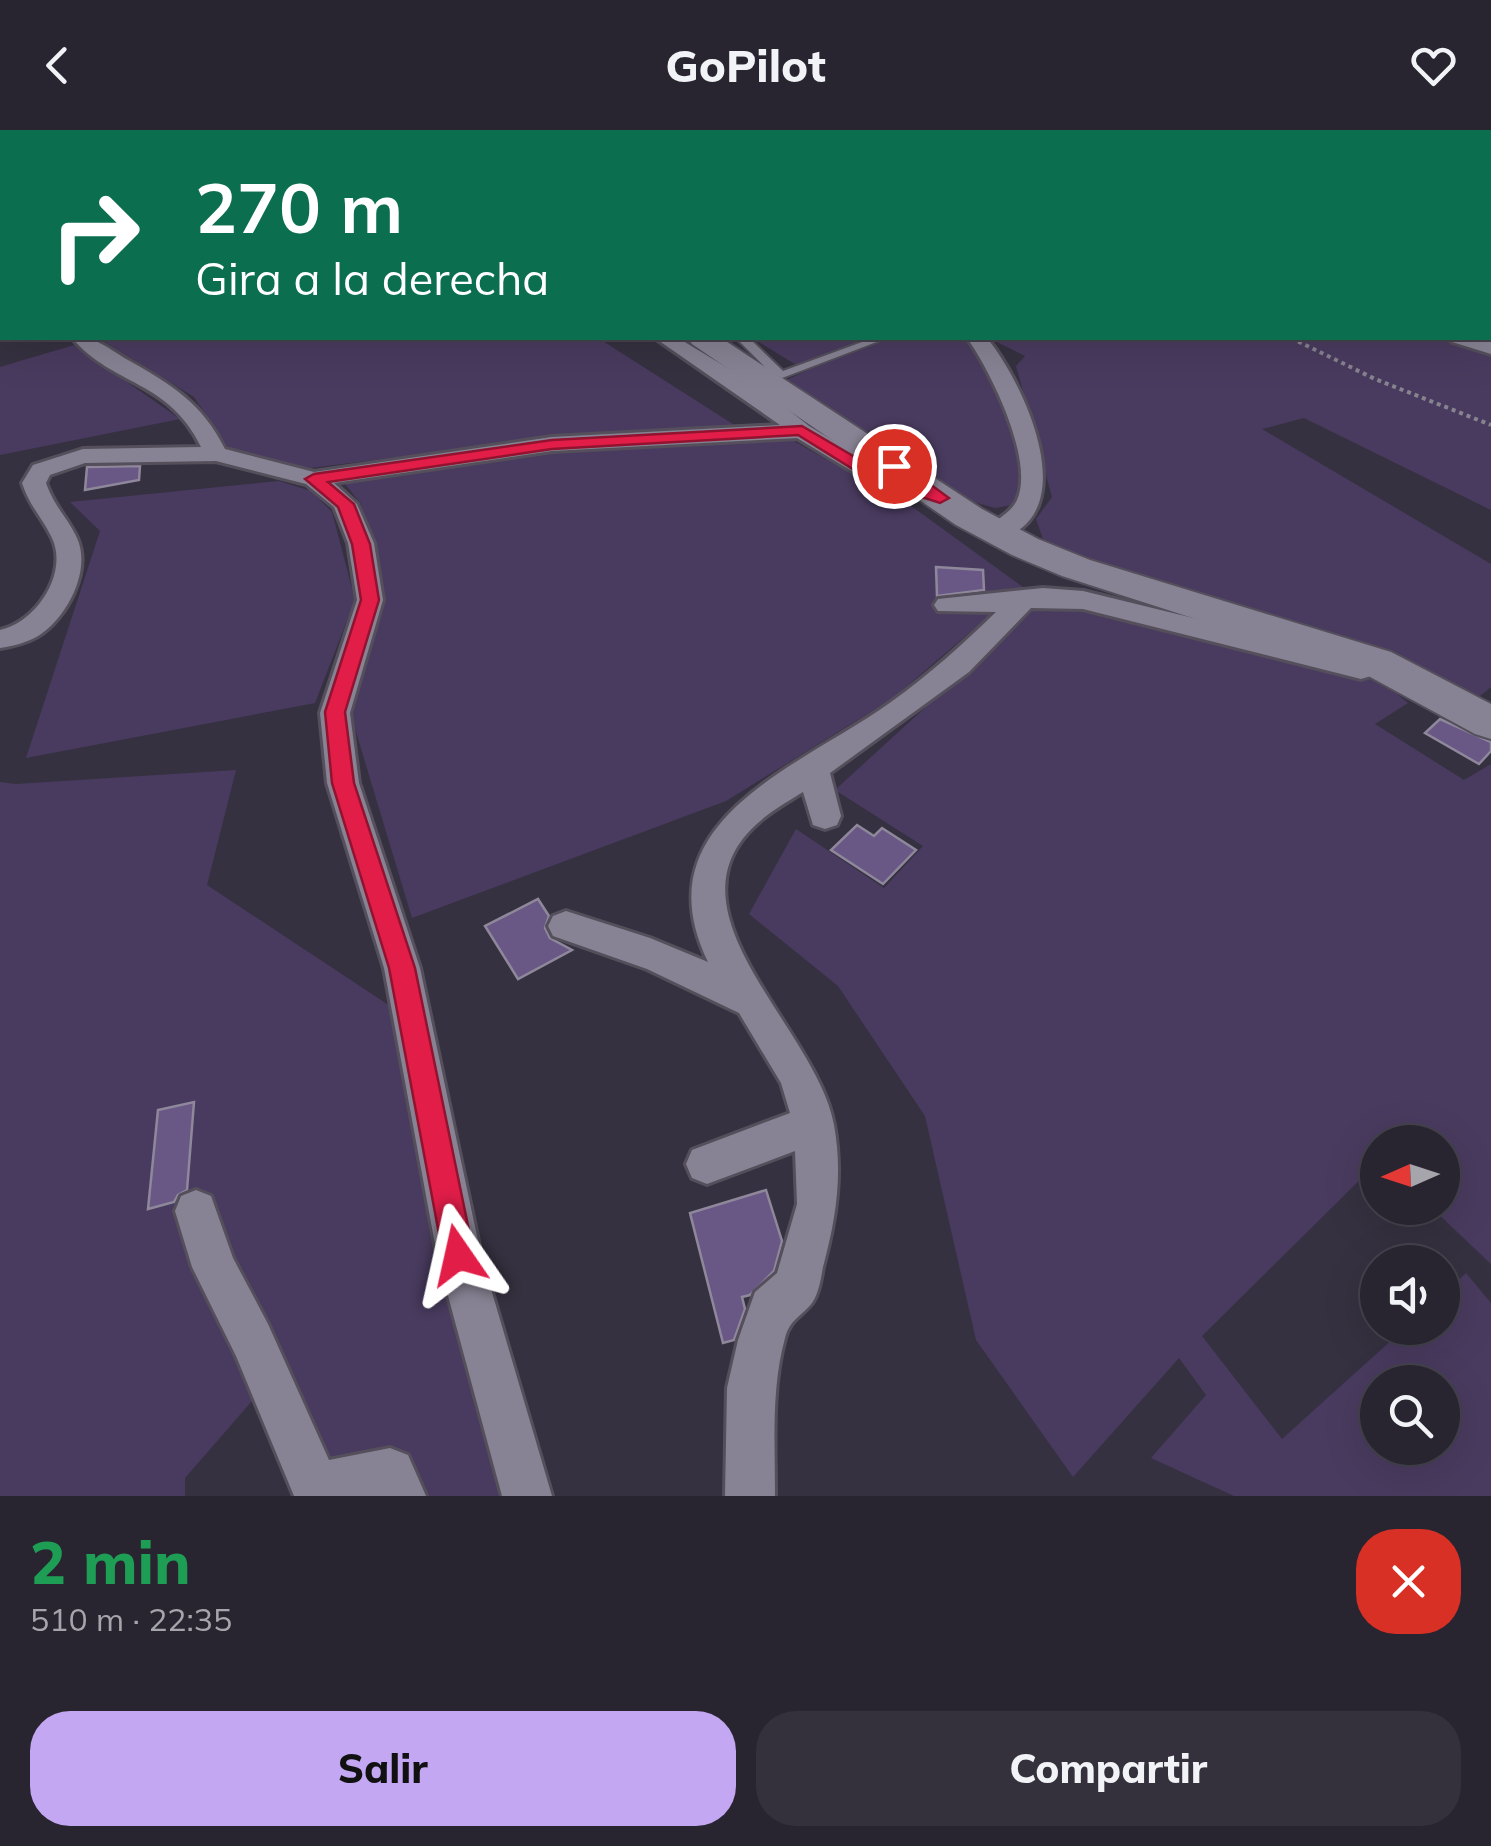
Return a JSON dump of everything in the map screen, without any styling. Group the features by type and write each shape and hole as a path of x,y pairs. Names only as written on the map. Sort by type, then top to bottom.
{"street":[{"path":"85,340 183,398 204,426 216,454"},
{"path":"668,340 878,477 940,498"},
{"path":"705,340 996,532 1076,568 1376,662 1491,723"},
{"path":"978,340 998,366 1034,480 1027,506 1016,520 996,532"},
{"path":"1465,340 1491,348"},
{"path":"0,638 16,638 36,628 57,595 67,545 46,513 34,483 41,470 83,456 216,454 314,479 552,444 802,430"},
{"path":"314,479 345,504 361,544 370,600 335,712 343,783 402,968 458,1255 527,1496"},
{"path":"948,605 1022,602 1043,597 1083,600 1421,686"},
{"path":"750,1496 751,1388 762,1340 771,1308 796,1287 818,1204 814,1124 799,1076 721,952 709,914 707,880 718,849 733,826 813,766 901,710 959,665 1022,602"},
{"path":"813,766 825,816"},
{"path":"566,926 616,938 700,974 750,1001"},
{"path":"708,1164 814,1124"},
{"path":"196,1211 214,1267 252,1340 316,1488 390,1473 401,1496"}],"lane":[{"path":"745,340 759,348 773,371 782,375 877,340"}],"path":[{"path":"1295,340 1375,379 1491,425"}],"shaded area":[{"path":"101,340 601,340 739,428 559,437 310,468 228,448 194,397"},
{"path":"755,340 971,340 1009,416 1020,459 1022,499 995,508 960,498 784,381 806,371"},
{"path":"993,340 1491,340 1491,510 1304,418 1262,429 1491,564 1491,687 1480,696 1375,648 1074,556 1043,539 1036,519 1052,497 1016,366 1025,356"},
{"path":"74,345 180,419 0,455 0,367"},
{"path":"790,439 914,508 1023,587 893,698 726,801 412,918 350,712 382,598 361,504 342,480 553,452"},
{"path":"279,481 311,491 332,512 355,600 315,703 26,758 100,531 70,502"},
{"path":"1034,608 1122,615 1166,624 1383,682 1408,703 1375,724 1464,780 1491,764 1491,1264 1450,1225 1460,1225 1460,1125 1360,1125 1360,1180 1202,1336 1282,1439 1360,1369 1360,1465 1460,1465 1460,1365 1364,1365 1386,1345 1460,1345 1460,1278 1466,1273 1491,1303 1491,1496 1234,1496 1151,1458 1206,1395 1179,1358 1073,1477 976,1340 925,1116 838,986 749,914 796,829 884,888 923,846 835,790"},
{"path":"236,770 207,885 393,1008 508,1496 416,1496 397,1451 327,1459 295,1384 252,1401 185,1478 185,1496 0,1496 0,782"}],"building":[{"path":"140,466 139,480 85,490 87,467"},
{"path":"936,567 983,570 984,590 937,596"},
{"path":"1440,719 1491,742 1491,751 1479,764 1425,733"},
{"path":"857,825 874,836 882,828 916,850 883,884 831,850"},
{"path":"538,899 549,916 545,928 550,938 572,950 518,979 485,926"},
{"path":"194,1102 187,1190 174,1202 148,1209 158,1110"},
{"path":"766,1190 782,1241 774,1271 750,1295 742,1297 745,1309 734,1340 723,1343 690,1213"}],"route":[{"path":"458,1255 402,968 343,783 335,712 370,600 361,544 345,504 314,479 366,468 552,444 802,430 828,450 878,477 940,498 894,466"}]}
